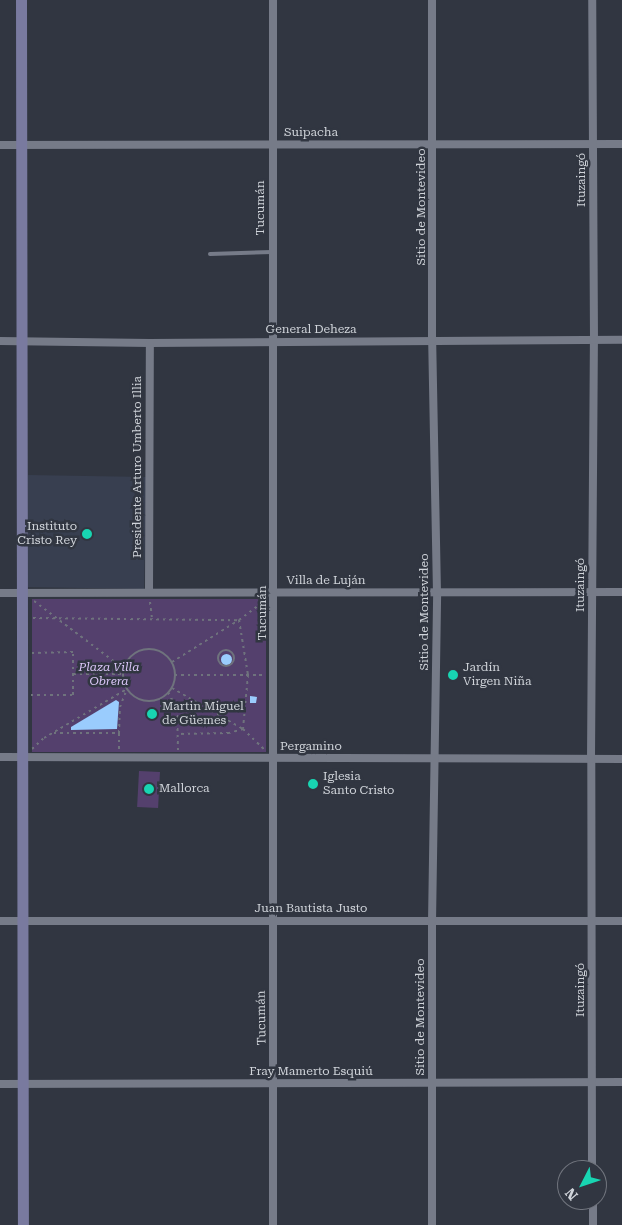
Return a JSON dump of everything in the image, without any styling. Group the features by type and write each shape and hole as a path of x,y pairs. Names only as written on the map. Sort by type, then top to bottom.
{"main road":[{"path":"21,0 21,592 24,695 21,921 23,1225"}],"street":[{"name":"Tucumán","path":"273,0 273,1225"},
{"name":"Sitio de Montevideo","path":"432,0 432,341 437,593 432,922 432,1225"},
{"name":"Ituzaingó","path":"592,0 594,144 591,759 593,921 592,1160"},
{"name":"Suipacha","path":"0,145 622,144"},
{"name":"General Deheza","path":"0,341 622,340"},
{"name":"Presidente Arturo Umberto Illia","path":"149,592 150,342"},
{"name":"Villa de Luján","path":"0,593 622,592"},
{"name":"Pergamino","path":"0,757 622,758"},
{"name":"Juan Bautista Justo","path":"0,921 622,921"},
{"name":"Fray Mamerto Esquiú","path":"0,1084 622,1082"},
{"path":"593,1210 593,1225"}],"lane":[{"path":"210,254 272,252"}],"path":[{"path":"21,592 124,669"},
{"path":"149,592 152,620"},
{"path":"172,662 239,620 274,593"},
{"path":"23,618 239,620"},
{"path":"239,620 248,675 243,729"},
{"path":"146,648 161,651 172,662 175,675 172,688 155,700 139,699 127,689 123,674 131,655 146,648"},
{"path":"226,650 234,657 233,662 226,666 219,663 217,658 219,653 226,650"},
{"path":"23,653 72,652 73,674 73,694 24,695"},
{"path":"226,666 226,675"},
{"path":"73,674 123,674"},
{"path":"175,675 274,675"},
{"path":"172,688 243,729 274,758"},
{"path":"120,757 120,707 127,689"},
{"path":"23,757 53,733 127,689"},
{"path":"168,692 177,709 178,758"},
{"path":"178,734 229,733 243,729"},
{"path":"53,733 119,733"}],"shaded area":[{"name":"Instituto Cristo Rey","path":"28,475 146,477 144,589 26,587"}],"green space":[{"name":"Plaza Villa Obrera","path":"32,599 266,599 266,752 32,752"},
{"name":"Mallorca","path":"139,771 160,772 158,808 137,807"}],"building":[{"path":"226,653 232,659 226,665 220,659"},
{"path":"250,696 257,697 256,703 250,703"},
{"path":"116,700 119,702 117,729 71,730 71,727"}],"place":[{"name":"Instituto Cristo Rey","path":"87,534"},
{"name":"Jardín Virgen Niña","path":"453,675"},
{"name":"Martin Miguel de Güemes","path":"152,714"},
{"name":"Iglesia Santo Cristo","path":"313,784"},
{"name":"Mallorca","path":"149,789"}]}
